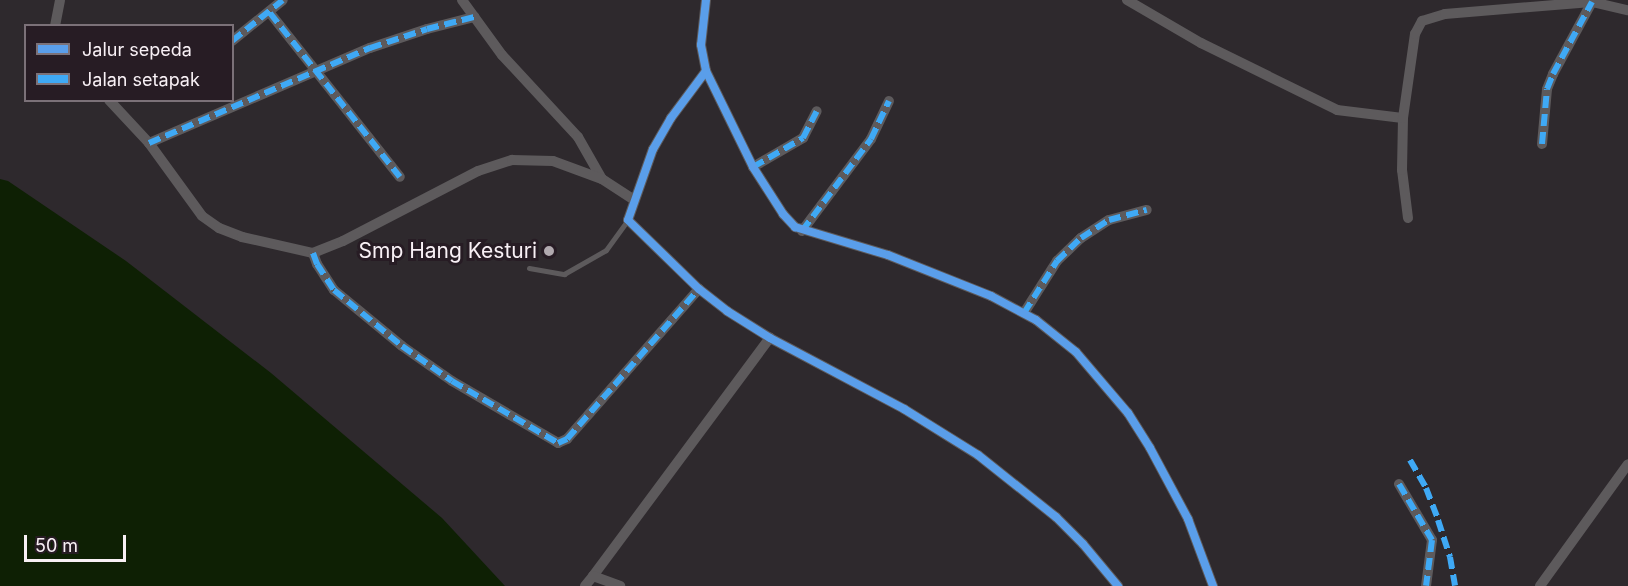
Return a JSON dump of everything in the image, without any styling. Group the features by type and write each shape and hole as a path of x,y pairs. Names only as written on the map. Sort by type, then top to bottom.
{"street":[{"path":"55,24 60,0"},
{"path":"234,39 270,14 283,0"},
{"path":"462,0 502,55 578,138 602,179"},
{"path":"706,0 701,45 706,71 753,167 783,214 802,231 888,255 991,296 1049,328 1076,352 1128,413 1188,519 1213,586"},
{"path":"1127,0 1201,43 1337,110 1403,118"},
{"path":"1542,144 1547,89 1552,74 1592,2"},
{"path":"1408,218 1402,170 1403,118 1415,34 1422,21 1445,14 1592,2 1628,10"},
{"path":"270,14 400,177"},
{"path":"149,142 225,106 389,42 474,17"},
{"path":"706,71 670,118 653,150 628,220 699,289 727,311 770,338 896,404 978,455 1056,517 1083,544 1118,586"},
{"path":"802,231 871,138 889,101"},
{"path":"111,102 149,142 196,208 219,228 242,237 313,253 343,241 478,171 512,160 553,161 602,179 634,200"},
{"path":"753,167 803,138 818,111"},
{"path":"1024,313 1057,261 1081,238 1109,220 1147,210"},
{"path":"313,253 321,271 334,290 402,346 452,381 558,443 567,439 699,289"},
{"path":"585,586 770,338"},
{"path":"1540,586 1628,465"},
{"path":"1399,484 1432,540 1426,586"},
{"path":"593,576 620,586"}],"lane":[{"path":"529,268 564,274 606,250 628,220"}],"shaded area":[{"path":"0,179 8,181 126,261 271,373 442,518 505,586 0,586"}],"marked path":[{"path":"234,39 283,0"},
{"path":"1542,144 1547,89 1592,2"},
{"path":"270,13 400,177"},
{"path":"149,143 370,48 427,29 474,17"},
{"path":"802,231 871,139 889,101"},
{"path":"753,167 803,138 817,111"},
{"path":"1024,313 1057,261 1081,238 1109,220 1147,210"},
{"path":"313,253 317,264 334,290 402,346 452,381 558,443 567,439 699,289"},
{"path":"1410,460 1426,488 1438,520 1450,557 1455,586"},
{"path":"1399,484 1432,540 1426,586"}],"cycle path":[{"path":"706,0 701,45 706,71 671,118 653,149 628,220 699,289 727,311 770,338 904,409 978,455 1056,517 1083,544 1118,586"},
{"path":"706,71 753,167 783,214 795,227 888,255 991,296 1036,320 1076,352 1128,413 1150,448 1188,519 1213,586"}],"place":[{"name":"Smp Hang Kesturi","path":"549,251"}]}
